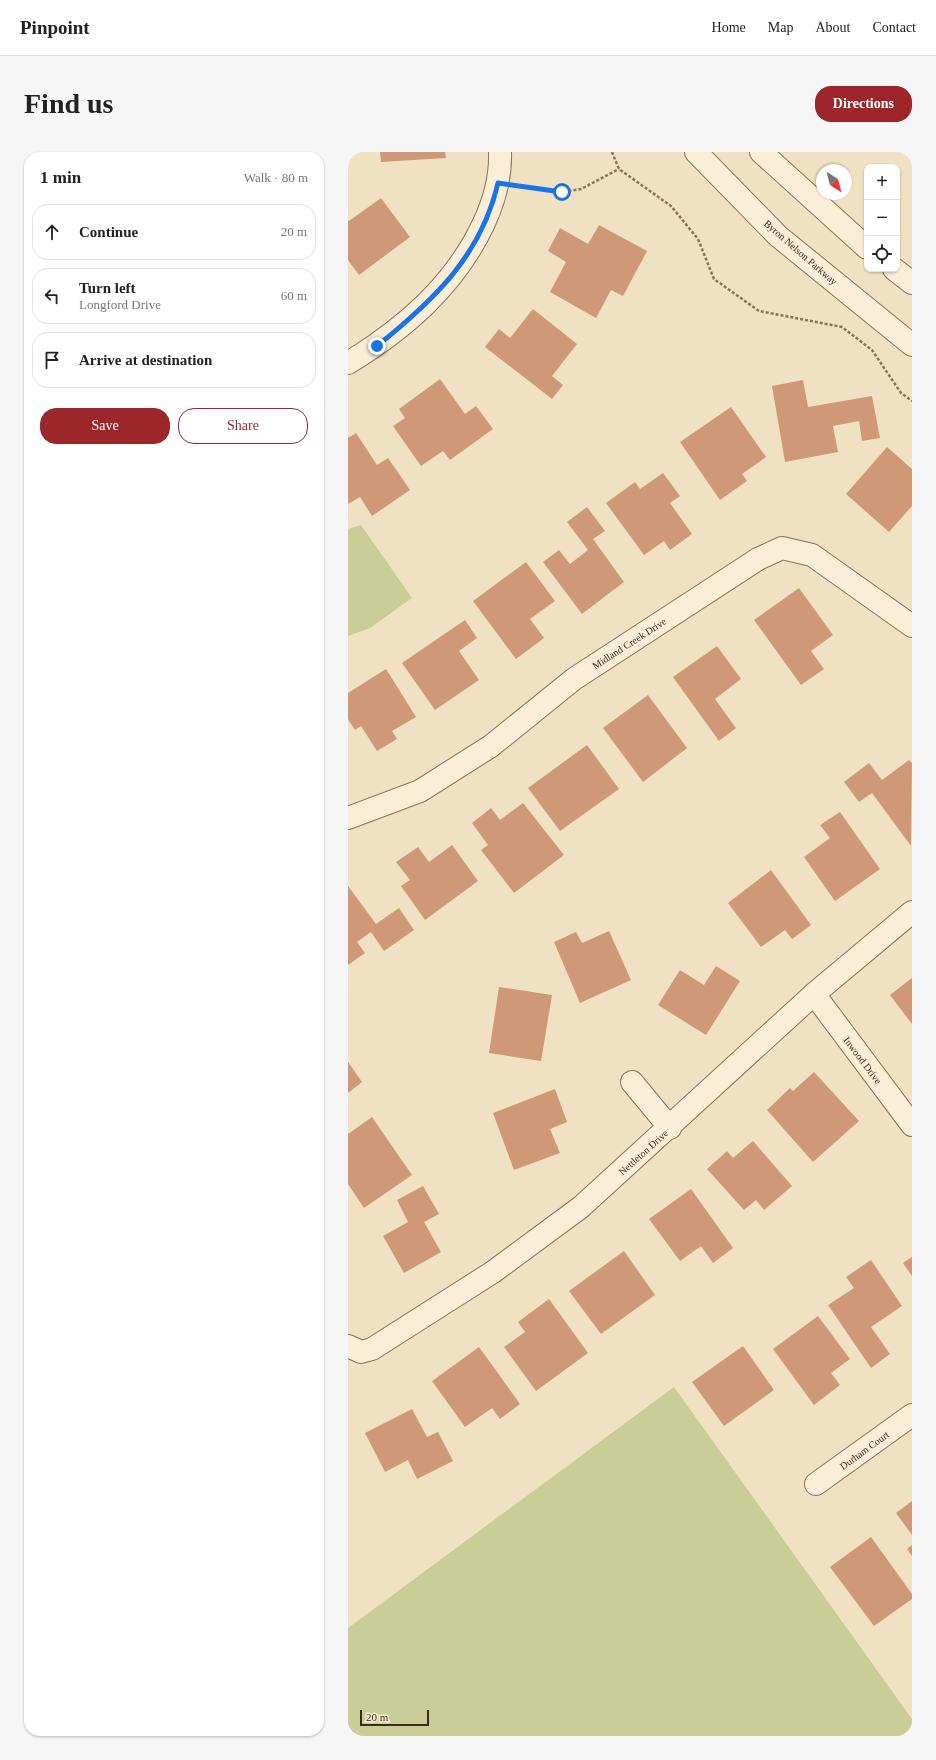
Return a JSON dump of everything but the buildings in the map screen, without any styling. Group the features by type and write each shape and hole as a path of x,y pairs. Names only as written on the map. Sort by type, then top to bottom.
{"street":[{"path":"348,363 377,346 415,315 447,283 472,248 493,205 501,171 500,152"},
{"name":"Byron Nelson Parkway","path":"696,152 778,236 912,345"},
{"path":"761,152 864,245"},
{"path":"898,272 912,283"},
{"name":"Midland Creek Drive","path":"348,818 420,791 491,746 574,679 758,559 782,548 812,555 912,626"},
{"name":"Nettleton Drive","path":"348,1346 361,1352 372,1349 493,1272 581,1207 670,1128 814,994 912,912"},
{"name":"Inwood Drive","path":"814,994 912,1125"},
{"path":"632,1082 670,1128"},
{"name":"Durham Court","path":"816,1484 912,1415"}],"path":[{"path":"612,152 619,169 671,206 698,239 714,279 759,311 842,327 872,350 901,393 912,400"},
{"path":"498,183 562,192 581,189 619,169"}],"green space":[{"path":"361,525 412,598 370,628 348,636 348,529"},
{"path":"674,1387 912,1719 912,1736 348,1736 348,1628"}],"route":[{"path":"377,346 415,315 447,283 472,248 493,205 498,183 562,192"}]}
